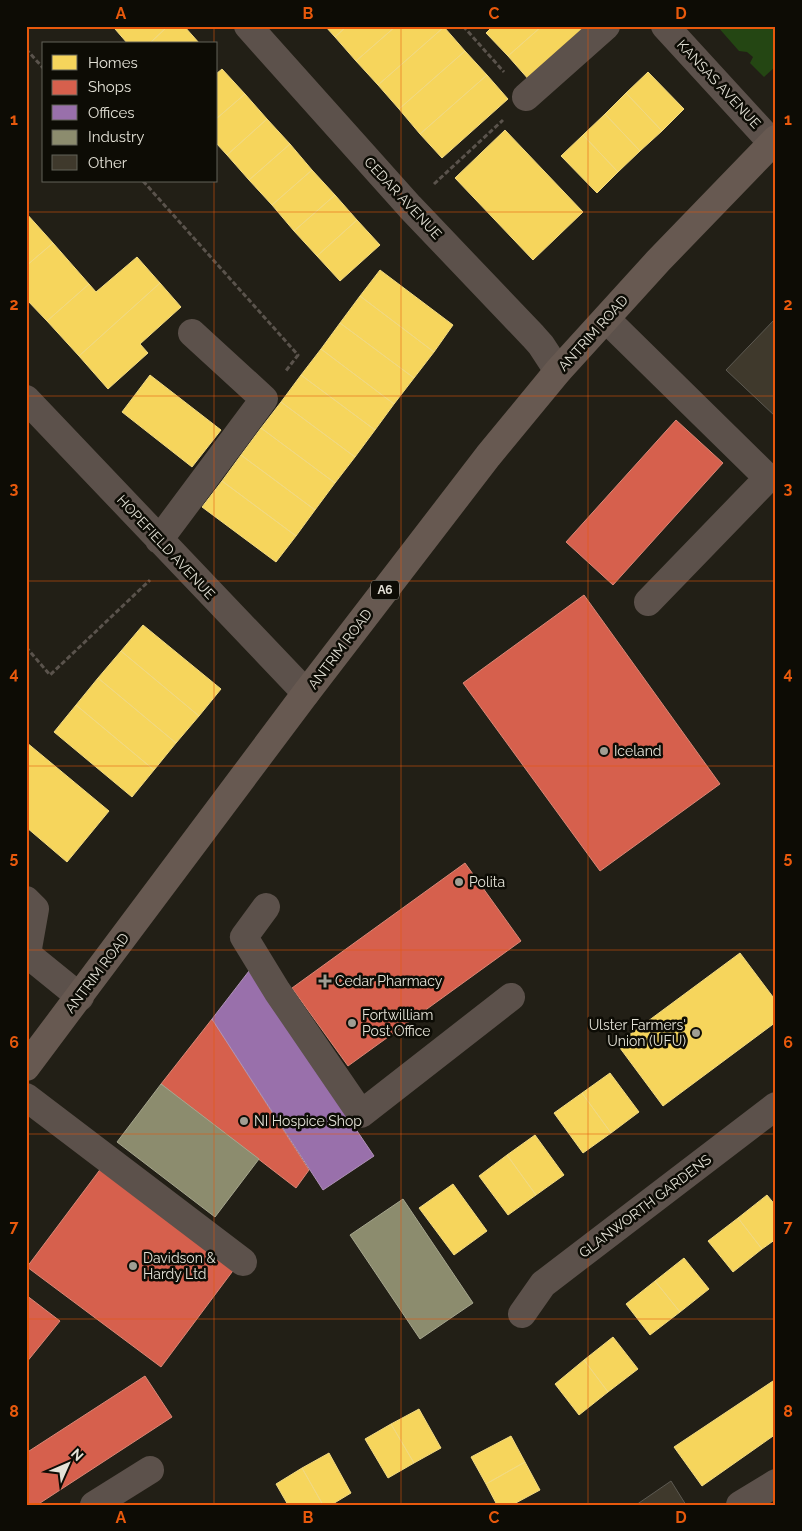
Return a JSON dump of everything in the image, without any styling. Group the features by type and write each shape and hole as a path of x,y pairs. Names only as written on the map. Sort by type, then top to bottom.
{"main road":[{"name":"ANTRIM ROAD","path":"26,1067 306,693 488,456 558,371 658,261 775,143"}],"street":[{"name":"CEDAR AVENUE","path":"248,26 410,207 537,340 558,371"},
{"path":"526,98 606,26"},
{"name":"KANSAS AVENUE","path":"666,26 775,143"},
{"path":"606,319 768,478 648,602"},
{"path":"167,548 264,399 192,333"},
{"name":"HOPEFIELD AVENUE","path":"26,399 306,693"},
{"path":"26,900 35,909 26,955 80,997"},
{"path":"266,907 244,937 277,991 361,1114 511,997"},
{"path":"26,1097 243,1262"},
{"name":"GLANWORTH GARDENS","path":"522,1314 543,1284 776,1106"},
{"path":"94,1505 150,1470"},
{"path":"740,1505 776,1484"}],"path":[{"path":"410,207 526,98 463,26"},
{"path":"26,49 42,67"},
{"path":"145,182 298,355 264,399"},
{"path":"26,647 50,675 167,548"}],"green space":[{"path":"717,26 776,26 776,66 764,77 750,63 753,57 747,52 739,51"}],"building: Homes":[{"path":"118,26 168,26 151,42 126,42 115,29"},
{"path":"168,26 184,26 198,42 151,42"},
{"path":"325,26 347,26 335,37"},
{"path":"347,26 396,26 356,61 335,37"},
{"path":"396,26 444,27 378,85 356,61"},
{"path":"493,26 542,26 508,56 486,33"},
{"path":"542,26 591,26 530,81 508,56"},
{"path":"444,27 465,51 399,109 378,85"},
{"path":"465,51 487,75 420,134 399,109"},
{"path":"222,69 245,94 218,117 218,72"},
{"path":"648,72 684,109 662,131 626,93"},
{"path":"487,75 508,99 442,158 420,134"},
{"path":"626,93 662,131 640,151 605,114"},
{"path":"245,94 267,119 227,155 218,145 218,117"},
{"path":"605,114 640,151 618,172 583,135"},
{"path":"267,119 290,144 249,180 227,155"},
{"path":"505,130 583,212 533,260 455,178"},
{"path":"583,135 618,172 597,193 561,156"},
{"path":"290,144 312,170 272,205 249,180"},
{"path":"312,170 335,195 294,231 272,205"},
{"path":"335,195 357,220 317,256 294,231"},
{"path":"26,213 53,243 26,266"},
{"path":"357,220 380,245 340,281 317,256"},
{"path":"53,243 89,284 47,321 26,299 26,266"},
{"path":"137,257 160,283 79,356 47,321 89,284 96,292"},
{"path":"380,270 453,325 434,352 360,296"},
{"path":"160,283 181,307 140,344 148,353 108,389 79,356"},
{"path":"360,296 434,352 414,378 340,323"},
{"path":"340,323 414,378 394,404 321,349"},
{"path":"321,349 394,404 375,430 301,375"},
{"path":"150,375 221,430 192,467 122,412"},
{"path":"301,375 375,430 355,457 281,402"},
{"path":"281,402 355,457 335,483 261,428"},
{"path":"261,428 335,483 315,510 241,455"},
{"path":"241,455 315,510 296,536 222,481"},
{"path":"222,481 296,536 276,562 202,507"},
{"path":"143,625 221,689 199,716 121,651"},
{"path":"121,651 199,716 176,743 98,678"},
{"path":"98,678 176,743 154,770 76,705"},
{"path":"76,705 154,770 132,797 54,732"},
{"path":"26,742 109,811 67,862 26,827"},
{"name":"Ulster Farmers' Union (UFU)","path":"740,953 776,1001 776,1022 663,1106 617,1044"},
{"path":"610,1073 639,1112 611,1133 582,1093"},
{"path":"582,1093 611,1133 583,1153 554,1113"},
{"path":"535,1135 564,1175 536,1195 507,1155"},
{"path":"507,1155 536,1195 508,1215 479,1176"},
{"path":"453,1184 487,1231 454,1255 419,1208"},
{"path":"767,1195 776,1206 776,1239 762,1249 738,1218"},
{"path":"738,1218 762,1249 733,1272 708,1241"},
{"path":"684,1258 709,1289 680,1312 655,1281"},
{"path":"655,1281 680,1312 650,1335 626,1304"},
{"path":"613,1337 638,1369 608,1392 584,1360"},
{"path":"584,1360 608,1392 579,1415 555,1384"},
{"path":"776,1379 776,1434 702,1486 674,1447"},
{"path":"419,1409 441,1448 414,1463 391,1424"},
{"path":"391,1424 414,1463 388,1478 365,1439"},
{"path":"511,1436 525,1462 486,1484 471,1457"},
{"path":"329,1453 351,1493 331,1505 323,1505 302,1468"},
{"path":"525,1462 540,1490 512,1505 497,1505 486,1484"},
{"path":"302,1468 323,1505 288,1505 276,1484"}],"building: Shops":[{"path":"676,420 723,463 613,585 566,542"},
{"name":"Iceland","path":"584,595 720,784 600,871 463,683"},
{"path":"465,863 521,941 348,1066 292,988"},
{"name":"NI Hospice Shop","path":"212,1019 309,1170 296,1188 161,1084"},
{"name":"Davidson & Hardy Ltd","path":"105,1163 238,1264 161,1367 27,1267"},
{"path":"26,1295 60,1321 26,1363"},
{"path":"145,1376 172,1417 37,1505 26,1505 26,1453"}],"building: Offices":[{"path":"249,971 374,1156 323,1190 212,1019"}],"building: Industry":[{"path":"161,1084 259,1159 215,1217 117,1142"},
{"path":"403,1199 473,1303 420,1339 350,1235"}],"building: Other":[{"path":"776,320 776,417 726,370"},
{"path":"671,1481 686,1505 636,1505"}],"place":[{"name":"Iceland","path":"604,751"},
{"name":"Polita","path":"459,882"},
{"name":"Cedar Pharmacy","path":"325,981"},
{"name":"Fortwilliam Post Office","path":"352,1023"},
{"name":"Ulster Farmers' Union (UFU)","path":"696,1033"},
{"name":"NI Hospice Shop","path":"244,1121"},
{"name":"Davidson & Hardy Ltd","path":"133,1266"}]}
